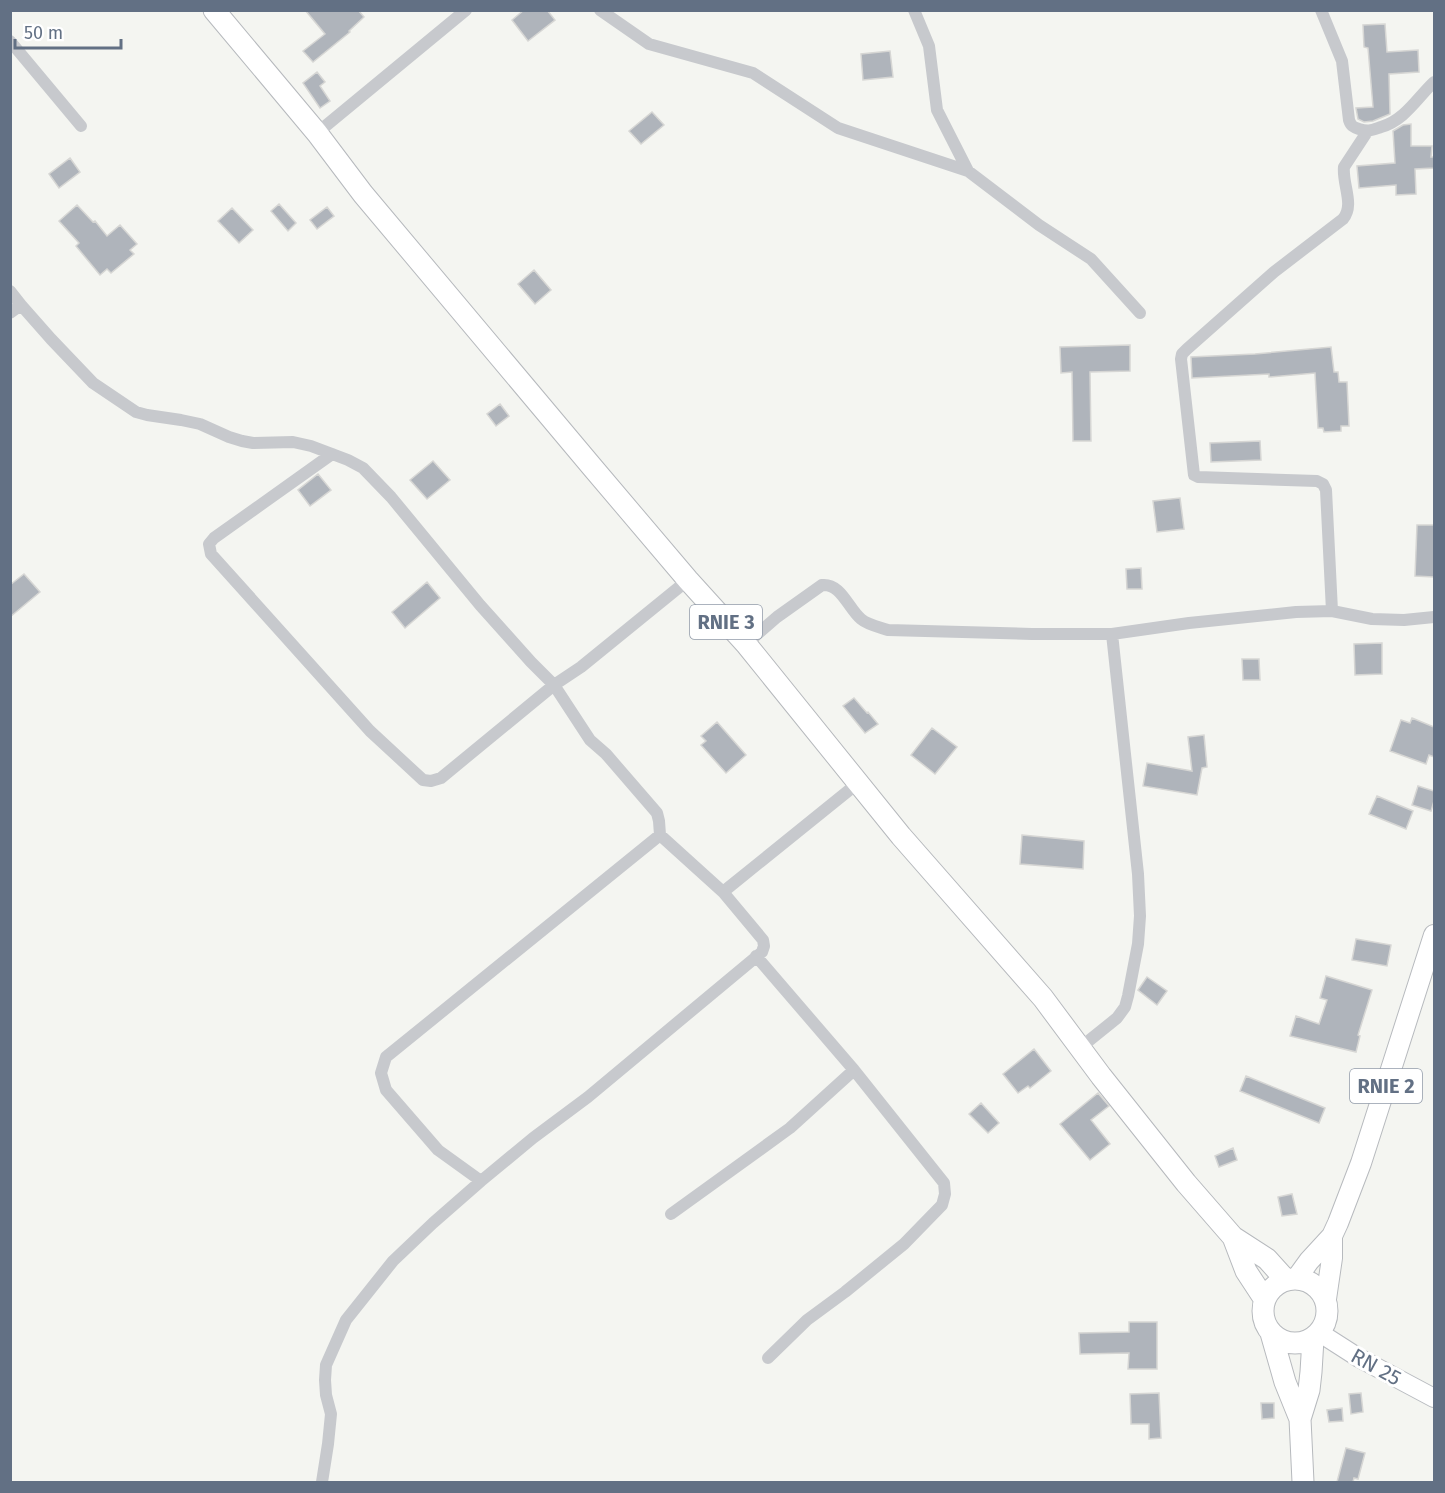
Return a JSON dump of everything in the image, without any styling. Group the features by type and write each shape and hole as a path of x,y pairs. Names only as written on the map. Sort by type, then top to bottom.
{"highway":[{"name":"RNIE 3","path":"214,10 318,133 363,194 688,580 746,644 901,836 1043,998 1101,1076 1186,1183 1233,1237 1267,1259 1291,1279"},
{"name":"RNIE 3","path":"1233,1237 1246,1271 1265,1300"},
{"path":"1291,1279 1310,1282 1320,1289 1326,1299"},
{"name":"RNIE 2","path":"1291,1279 1277,1284 1270,1291 1265,1300 1263,1317 1271,1333 1285,1383 1300,1419 1303,1482"},
{"name":"RNIE 2","path":"1300,1419 1309,1390 1316,1336 1326,1323 1328,1311 1326,1299"},
{"path":"1271,1333 1286,1343 1295,1344 1304,1343 1316,1336"}],"main road":[{"name":"RNIE 2","path":"1291,1279 1332,1236 1341,1216 1361,1163 1434,935"},
{"name":"RNIE 2","path":"1326,1299 1330,1276 1332,1236"},
{"name":"RN 25","path":"1316,1336 1434,1398"}],"street":[{"path":"318,133 466,10"},
{"path":"600,10 649,44 753,73 838,128 968,171 1039,225 1091,259 1140,313"},
{"path":"914,10 929,46 937,110 968,171"},
{"path":"1321,10 1342,62 1349,120 1355,127 1367,132"},
{"path":"10,41 81,126"},
{"path":"1332,611 1326,490 1323,484 1317,481 1198,477 1194,475 1181,359 1187,349 1274,272 1343,219 1348,208 1344,167 1367,132 1397,121 1434,82"},
{"path":"10,291 93,383 136,412 147,416 200,424 242,441 293,442 332,454 363,468 391,497 480,605 554,685 590,740 606,754 657,813 660,835 723,892 763,940 762,952 588,1097 481,1181 433,1222 393,1261 346,1320 326,1365 326,1395 331,1414 322,1482"},
{"path":"10,313 21,305"},
{"path":"332,454 214,538 209,544 211,554 370,731 423,780 431,781 441,778 554,685 581,667 688,580"},
{"path":"746,644 777,617 822,585 829,584 835,588 861,620 888,630 1112,634 1296,612 1332,611 1372,619 1404,620 1434,617"},
{"path":"1081,1047 1117,1018 1125,1007 1138,944 1140,916 1138,874 1112,634"},
{"path":"723,892 858,783"},
{"path":"481,1181 438,1150 386,1090 381,1073 386,1057 660,835"},
{"path":"756,956 854,1070 944,1183 945,1194 942,1205 904,1244 807,1320 768,1358"},
{"path":"671,1214 790,1128 854,1070"}],"building":[{"path":"305,10 358,10 364,17 350,32 313,62 303,51 325,34"},
{"path":"524,10 547,10 555,20 528,41 512,20"},
{"path":"1385,24 1387,52 1418,50 1419,72 1389,74 1390,114 1364,122 1358,119 1356,108 1373,107 1368,48 1364,47 1363,25"},
{"path":"890,51 893,77 863,80 861,54"},
{"path":"317,72 325,82 320,86 330,101 320,108 303,83"},
{"path":"652,112 664,125 641,144 629,131"},
{"path":"1411,124 1411,146 1432,146 1431,157 1434,157 1434,168 1415,169 1416,194 1396,195 1396,185 1359,188 1357,166 1395,163 1393,131 1403,125"},
{"path":"70,158 80,172 59,188 49,174"},
{"path":"279,204 296,223 288,231 271,211"},
{"path":"77,205 93,222 95,221 107,236 120,225 137,244 130,250 134,254 111,273 107,269 100,275 76,246 79,243 59,221"},
{"path":"327,207 334,216 317,229 310,220"},
{"path":"232,208 253,230 239,243 218,221"},
{"path":"534,270 551,290 535,304 518,284"},
{"path":"1130,345 1130,371 1090,372 1091,441 1073,441 1072,372 1061,373 1060,347"},
{"path":"1331,347 1334,372 1338,372 1339,382 1347,382 1349,426 1341,426 1341,431 1324,432 1323,428 1318,428 1315,373 1269,377 1269,374 1192,378 1191,357"},
{"path":"500,404 509,416 496,426 487,414"},
{"path":"1260,441 1261,460 1211,462 1210,443"},
{"path":"433,461 450,480 427,499 410,480"},
{"path":"318,474 331,490 310,506 298,490"},
{"path":"1180,498 1184,529 1157,532 1153,501"},
{"path":"1417,525 1434,525 1434,577 1415,576"},
{"path":"1141,568 1142,589 1127,589 1126,569"},
{"path":"24,574 40,592 10,617 10,585"},
{"path":"427,582 440,598 405,628 392,612"},
{"path":"1382,643 1382,674 1355,675 1354,644"},
{"path":"1242,659 1259,659 1260,680 1243,680"},
{"path":"854,698 878,724 865,733 843,706"},
{"path":"1412,718 1434,727 1434,757 1429,755 1426,764 1390,751 1401,720 1410,723"},
{"path":"717,722 746,755 726,773 701,745 706,741 701,736"},
{"path":"932,728 957,747 935,774 911,755"},
{"path":"1204,735 1207,767 1202,768 1197,795 1143,786 1147,763 1192,771 1188,737"},
{"path":"1418,786 1434,791 1431,811 1412,805"},
{"path":"1377,796 1413,811 1406,829 1369,814"},
{"path":"1022,835 1084,841 1083,869 1020,864"},
{"path":"1356,939 1391,945 1387,966 1352,960"},
{"path":"1326,976 1372,990 1358,1035 1360,1036 1356,1052 1290,1036 1296,1016 1319,1024 1327,1000 1320,998"},
{"path":"1147,977 1167,991 1157,1005 1138,990"},
{"path":"1034,1049 1051,1071 1030,1088 1028,1086 1018,1093 1003,1074"},
{"path":"1246,1076 1325,1108 1319,1123 1240,1091"},
{"path":"1098,1093 1109,1106 1091,1120 1110,1144 1090,1160 1060,1124"},
{"path":"981,1103 999,1123 988,1133 969,1114"},
{"path":"1233,1148 1237,1160 1219,1167 1215,1156"},
{"path":"1292,1194 1297,1214 1282,1216 1278,1197"},
{"path":"1129,1322 1157,1322 1157,1369 1128,1369 1129,1353 1080,1354 1079,1333 1129,1332"},
{"path":"1159,1393 1161,1438 1149,1439 1149,1424 1131,1424 1130,1394"},
{"path":"1361,1393 1363,1412 1351,1414 1349,1394"},
{"path":"1261,1403 1274,1403 1274,1418 1262,1419"},
{"path":"1342,1408 1343,1421 1329,1422 1327,1410"},
{"path":"1346,1448 1365,1453 1358,1479 1354,1478 1353,1482 1337,1482"}]}
